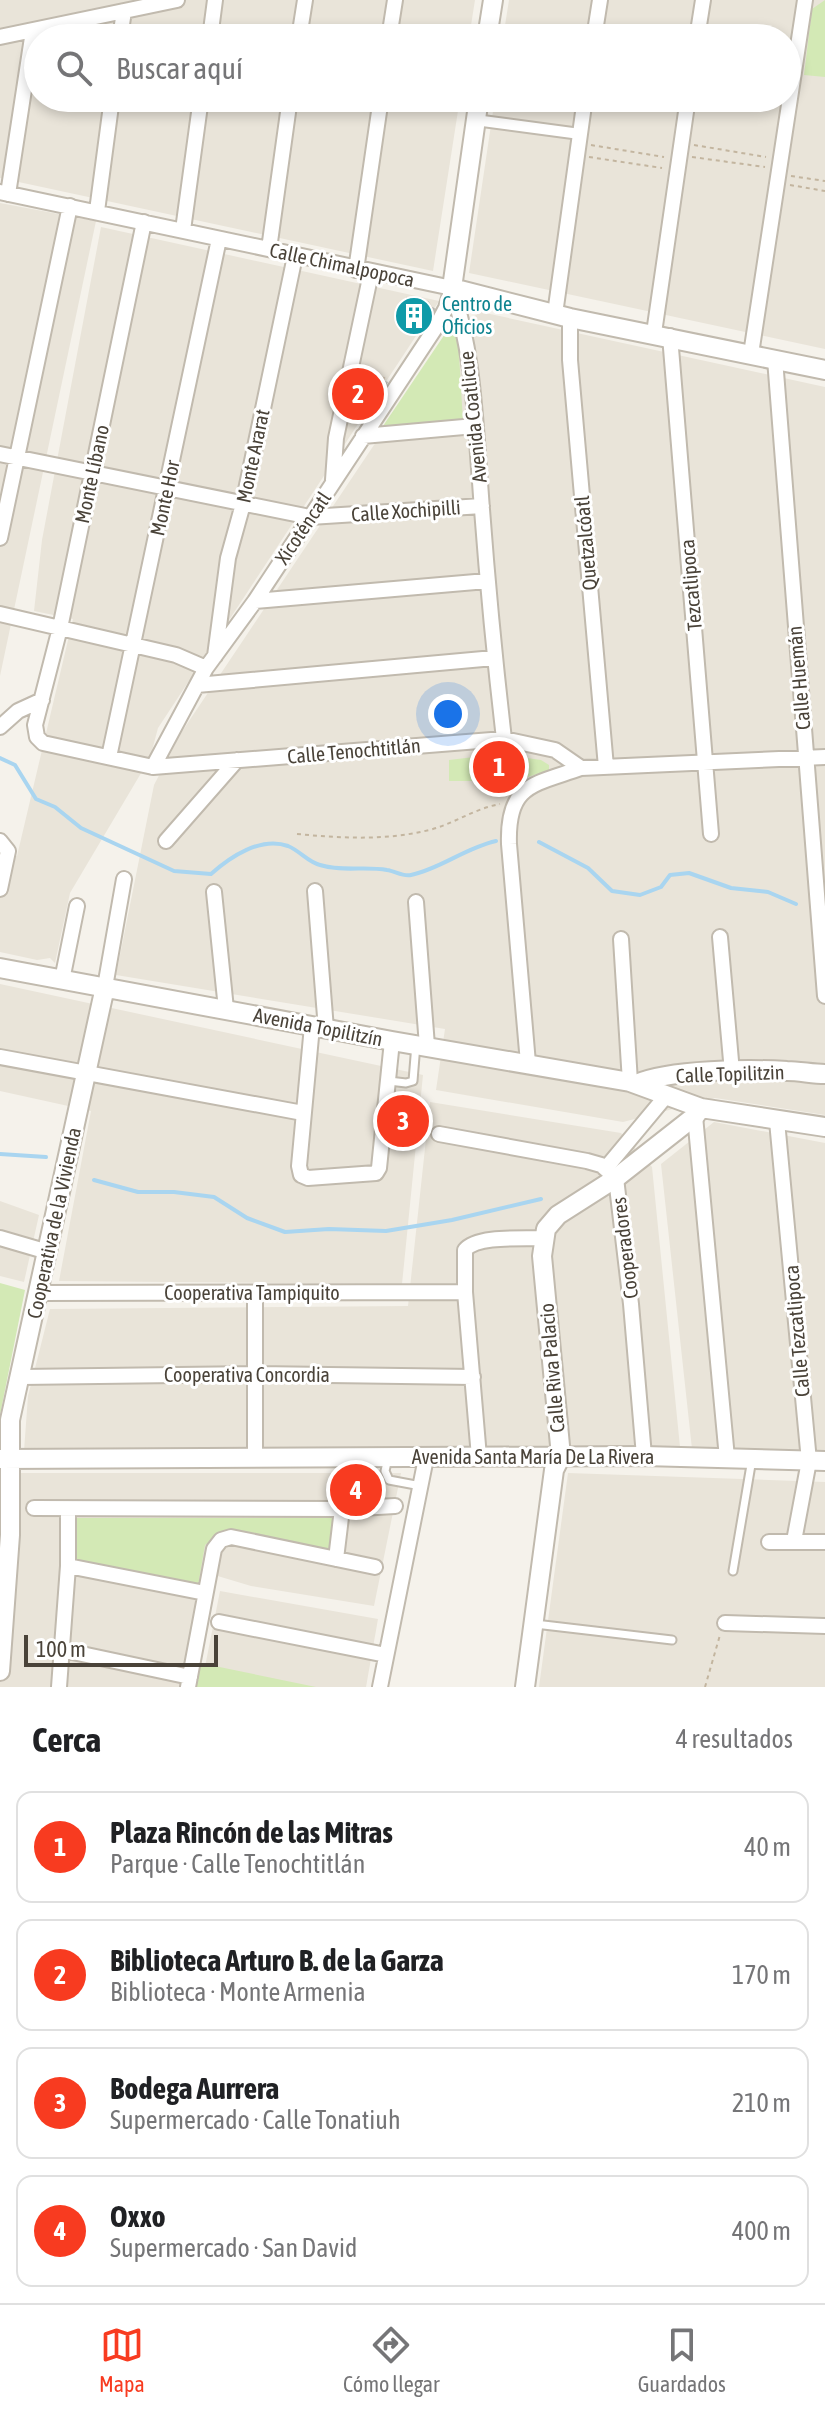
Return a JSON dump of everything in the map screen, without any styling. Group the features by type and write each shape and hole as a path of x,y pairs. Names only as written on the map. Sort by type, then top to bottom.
{"street":[{"path":"65,24 177,0"},
{"path":"212,24 215,0"},
{"path":"301,24 305,0"},
{"path":"391,24 395,0"},
{"path":"489,24 493,0"},
{"path":"596,24 600,0"},
{"path":"699,24 703,0"},
{"path":"801,25 805,0"},
{"path":"122,24 124,11"},
{"path":"0,37 24,33"},
{"path":"4,193 24,81"},
{"path":"97,211 110,112"},
{"path":"183,230 199,112"},
{"path":"269,249 288,112"},
{"path":"333,483 336,438 364,271 380,112"},
{"name":"Avenida Coatlicue","path":"476,112 452,288 464,326 504,739"},
{"name":"Quetzalcóatl","path":"583,112 562,316 570,360 606,767"},
{"name":"Tezcatlipoca","path":"686,112 662,335 711,834"},
{"path":"751,354 787,112"},
{"path":"475,120 578,144"},
{"name":"Calle Chimalpopoca","path":"4,193 452,288 562,316 825,370"},
{"path":"0,538 70,206"},
{"name":"Monte Líbano","path":"35,725 60,628 144,222"},
{"name":"Monte Hor","path":"109,757 219,239"},
{"name":"Monte Ararat","path":"211,662 222,586 243,504 295,256"},
{"name":"Xicoténcatl","path":"153,767 211,662 255,601 442,318 452,288"},
{"name":"Calle Huemán","path":"775,359 825,996"},
{"path":"363,436 475,426"},
{"name":"Calle Xochipilli","path":"0,454 310,517 482,506"},
{"path":"255,601 487,581"},
{"path":"0,614 211,662"},
{"path":"197,685 494,658"},
{"path":"0,727 18,711 42,700"},
{"name":"Calle Tenochtitlán","path":"35,725 37,737 43,743 153,767 504,739 555,750 581,768"},
{"path":"528,1063 509,844 513,802 530,788 581,768 825,757"},
{"path":"166,841 237,760"},
{"path":"0,889 4,846"},
{"path":"105,987 124,879"},
{"path":"315,891 319,1028 303,1113 301,1175 308,1178 376,1173 381,1164 392,1041"},
{"path":"214,892 226,1009"},
{"path":"416,902 421,1045"},
{"path":"62,980 77,906"},
{"path":"720,937 732,1072"},
{"path":"621,939 633,1083 698,1112 825,1127"},
{"name":"Avenida Topilitzín","path":"0,968 633,1083"},
{"name":"Cooperativa de la Vivienda","path":"0,1671 5,1535 4,1459 105,987"},
{"path":"0,1057 303,1113"},
{"name":"Calle Topilitzin","path":"633,1083 672,1075 732,1072 785,1070 825,1074"},
{"path":"611,1173 666,1096"},
{"path":"479,1457 465,1292 464,1257 468,1245 481,1241 543,1238 546,1229 558,1215 611,1173 698,1112"},
{"path":"698,1112 727,1458"},
{"name":"Calle Tezcatlipoca","path":"777,1121 817,1461 794,1541"},
{"path":"439,1134 587,1161 611,1173"},
{"name":"Cooperadores","path":"611,1173 631,1304 644,1456"},
{"path":"0,1238 48,1252"},
{"name":"Calle Riva Palacio","path":"525,1687 554,1470 561,1456 542,1256 543,1238"},
{"name":"Cooperativa Tampiquito","path":"38,1293 465,1292"},
{"path":"255,1294 255,1459"},
{"name":"Cooperativa Concordia","path":"21,1377 257,1374 473,1377"},
{"name":"Avenida Santa María De La Rivera","path":"4,1459 644,1456 817,1461"},
{"path":"380,1687 426,1458"},
{"path":"34,1508 342,1509 395,1506"},
{"path":"59,1687 68,1566 68,1509"},
{"path":"336,1559 342,1509"},
{"path":"63,1650 189,1682 214,1549 221,1540 231,1537 375,1567"},
{"path":"769,1542 825,1542"},
{"path":"68,1566 205,1593"},
{"path":"219,1622 386,1655"},
{"path":"725,1623 825,1626"}],"lane":[{"path":"389,1081 413,1081 421,1045"},
{"path":"388,1458 385,1471 389,1480 421,1486"},
{"path":"733,1571 752,1459"},
{"path":"533,1624 672,1640"}],"path":[{"path":"578,144 679,157 723,161 765,167 766,156 728,150 679,157 578,144"},
{"path":"723,161 728,150"},
{"path":"777,178 825,181"},
{"path":"777,178 825,191"},
{"path":"297,834 389,838 432,830 482,808 513,802"},
{"path":"705,1687 725,1623"}],"shaded area":[{"path":"0,0 475,0 471,24 24,24 24,112 458,112 433,271 0,178"},
{"path":"509,0 825,0 825,349 469,273 493,112 801,112 801,24 505,24"},
{"path":"0,203 96,221 0,676"},
{"path":"101,227 439,301 158,728 150,758 70,893 55,963 50,958 37,960 0,952 0,848 17,856 73,619 34,611 42,540"},
{"path":"481,312 825,387 825,1115 715,1098 623,1122 436,1090 445,1029 116,975 154,785 181,733 451,330"},
{"path":"0,984 423,1075 402,1284 59,1281 91,1111 0,1091"},
{"path":"430,1102 621,1133 652,1167 680,1447 24,1451 28,1396 50,1309 408,1306"},
{"path":"714,1122 825,1143 825,1451 692,1449 661,1164"},
{"path":"0,1201 39,1215 24,1282 0,1276"},
{"path":"0,1473 401,1473 374,1606 251,1586 211,1574 190,1687 0,1687"},
{"path":"568,1473 825,1482 825,1687 539,1687"},
{"path":"220,1591 378,1619 366,1687 201,1687"}],"green space":[{"path":"825,0 825,77 804,75 812,9"},
{"path":"457,320 463,422 383,426 453,322"},
{"path":"499,754 541,760 549,765 549,770 510,786 492,781 449,781 449,760"},
{"path":"0,1283 25,1290 0,1415"},
{"path":"76,1518 333,1518 328,1554 219,1535 205,1545 198,1586 76,1561"},
{"path":"200,1663 316,1687 196,1687"}],"building":[{"name":"Centro de Oficios","path":"407,298 428,302 431,307 417,330 400,325"},
{"path":"360,371 384,378 380,388 373,389 372,401 364,404 364,416 352,411"},
{"path":"340,1480 371,1482 372,1497 340,1499"}],"waterway":[{"path":"0,758 15,765 36,799 55,807 81,828 174,871 211,874 246,850 278,844 328,867 379,869 408,875 496,841"},
{"path":"539,842 588,868 612,891 640,895 661,887 670,875 689,873 731,888 768,892 796,904"},
{"path":"0,1154 46,1157"},
{"path":"94,1180 138,1192 214,1197 247,1218 285,1232 329,1229 386,1231 452,1220 541,1199"}],"place":[{"name":"Centro de Oficios","path":"414,316"},
{"name":"Biblioteca Arturo B. de la Garza","path":"358,394"},
{"name":"Plaza Rincón de las Mitras","path":"499,767"},
{"name":"Bodega Aurrera","path":"403,1121"},
{"name":"Oxxo","path":"356,1490"}]}
